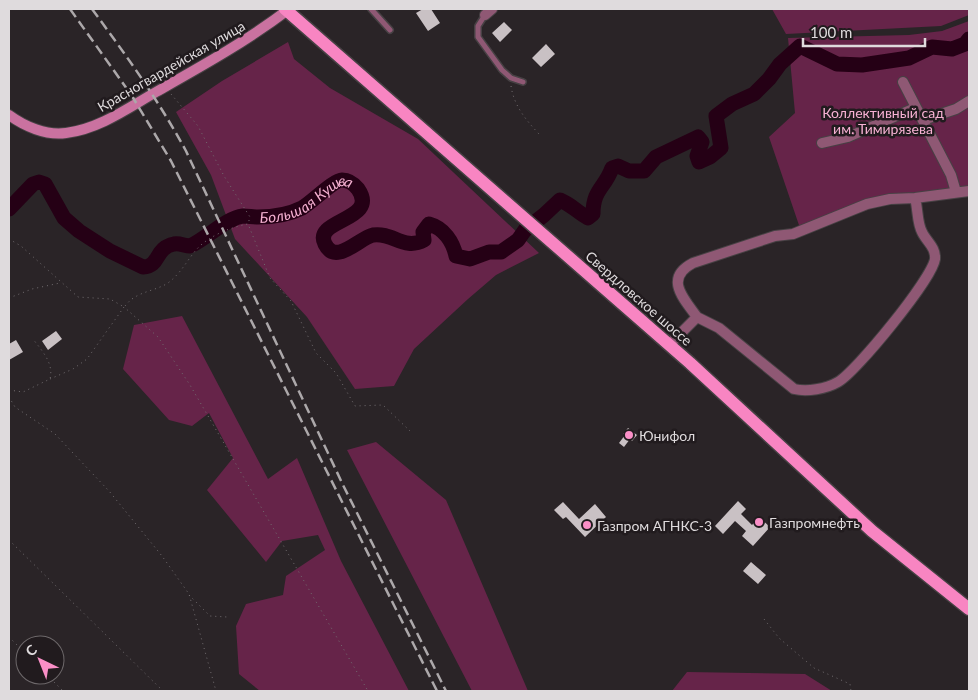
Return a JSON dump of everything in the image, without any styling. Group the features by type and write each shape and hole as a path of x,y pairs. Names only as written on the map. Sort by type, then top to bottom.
{"main road":[{"name":"Красногвардейская улица","path":"9,114 33,128 54,134 67,133 108,120 238,45 287,9"},
{"name":"Свердловское шоссе","path":"287,9 669,345 872,531 969,609"}],"street":[{"path":"903,82 951,175 956,192"},
{"path":"923,120 956,109 969,102"},
{"path":"822,144 848,137 915,108"},
{"path":"915,198 920,228 934,251 934,262 921,287 861,362 839,382 825,387 802,391 794,389 719,328 697,317 684,300 678,286 678,277 685,267 693,262 767,238 792,234 867,204 890,199 915,198 969,191"},
{"path":"669,345 697,317"}],"lane":[{"path":"371,9 390,30"},
{"path":"489,12 478,26 478,38 502,70 511,78 523,82"}],"path":[{"path":"511,78 513,98 522,115 539,134"},
{"path":"165,87 198,126 224,176 250,217 248,224 270,278 291,302 316,353 336,373 355,406 384,405 410,431"},
{"path":"9,390 23,392 73,369 88,359 124,307 133,298 161,287 170,281 188,263 195,251 206,242 235,226 248,224"},
{"path":"9,238 21,246 78,297 110,300 124,307 158,338 190,385 368,691"},
{"path":"9,298 32,289 62,282"},
{"path":"33,339 45,354 50,366 50,379"},
{"path":"9,397 15,407 55,434 109,491 162,556 189,594 210,616 227,617"},
{"path":"9,540 163,691"},
{"path":"189,594 216,691"},
{"path":"764,619 779,638 814,668 850,684 851,691"}],"green space":[{"path":"772,9 969,9 969,15 941,26 786,34"},
{"name":"Коллективный сад им. Тимирязева","path":"969,21 969,195 881,205 802,234 769,137 795,113 788,38 909,35 942,31"},
{"path":"288,42 294,59 330,88 418,139 539,253 496,275 468,299 414,349 394,386 355,389 307,317 235,239 211,175 176,112 222,81"},
{"path":"182,316 268,479 297,458 341,561 409,691 260,691 239,674 236,626 246,604 283,595 286,576 325,550 318,535 282,541 266,562 207,490 233,458 209,413 192,426 169,420 123,369 134,325"},
{"path":"376,442 446,500 528,691 472,691 347,450"},
{"path":"687,672 805,674 832,691 672,691"}],"building":[{"path":"423,9 431,9 440,23 428,31 416,13"},
{"path":"504,22 512,30 500,42 492,33"},
{"path":"546,44 555,54 541,67 532,58"},
{"path":"56,331 62,339 48,350 42,341"},
{"path":"16,340 23,352 9,360 9,344"},
{"path":"628,428 637,435 632,441 630,439 624,447 619,443"},
{"path":"738,501 746,509 741,514 752,525 759,517 770,527 753,546 742,536 746,531 735,521 723,534 715,526"},
{"path":"563,502 579,519 595,504 606,517 585,537 566,517 563,519 554,510"},
{"path":"751,562 766,575 758,584 743,571"}],"waterway":[{"name":"Большая Кушва","path":"9,209 33,184 39,182 45,184 64,218 79,231 110,251 143,267 153,264 163,249 168,246 174,244 190,246 230,221 243,216 275,216 297,210 338,181 345,180 358,189 362,200 360,208 354,214 328,229 324,236 325,244 330,250 341,252 373,235 387,236 404,242 417,243 424,240 423,232 429,224 447,236 456,256 470,259 489,252 501,252 518,240 525,230 560,200 588,218 593,214 597,194 612,168 618,166 629,171 644,171 656,157 698,137 702,142 697,156 699,162 710,157 721,148 716,116 732,104 754,94 769,79 780,64 800,46 837,64 862,65 909,58 932,47 952,49 965,44 969,39"}],"railway":[{"path":"70,9 132,96 171,161 437,691"},
{"path":"92,9 142,78 186,151 343,485 446,691"}],"place":[{"name":"Юнифол","path":"629,435"},
{"name":"Газпромнефть","path":"759,522"},
{"name":"Газпром АГНКС-3","path":"587,525"}]}
